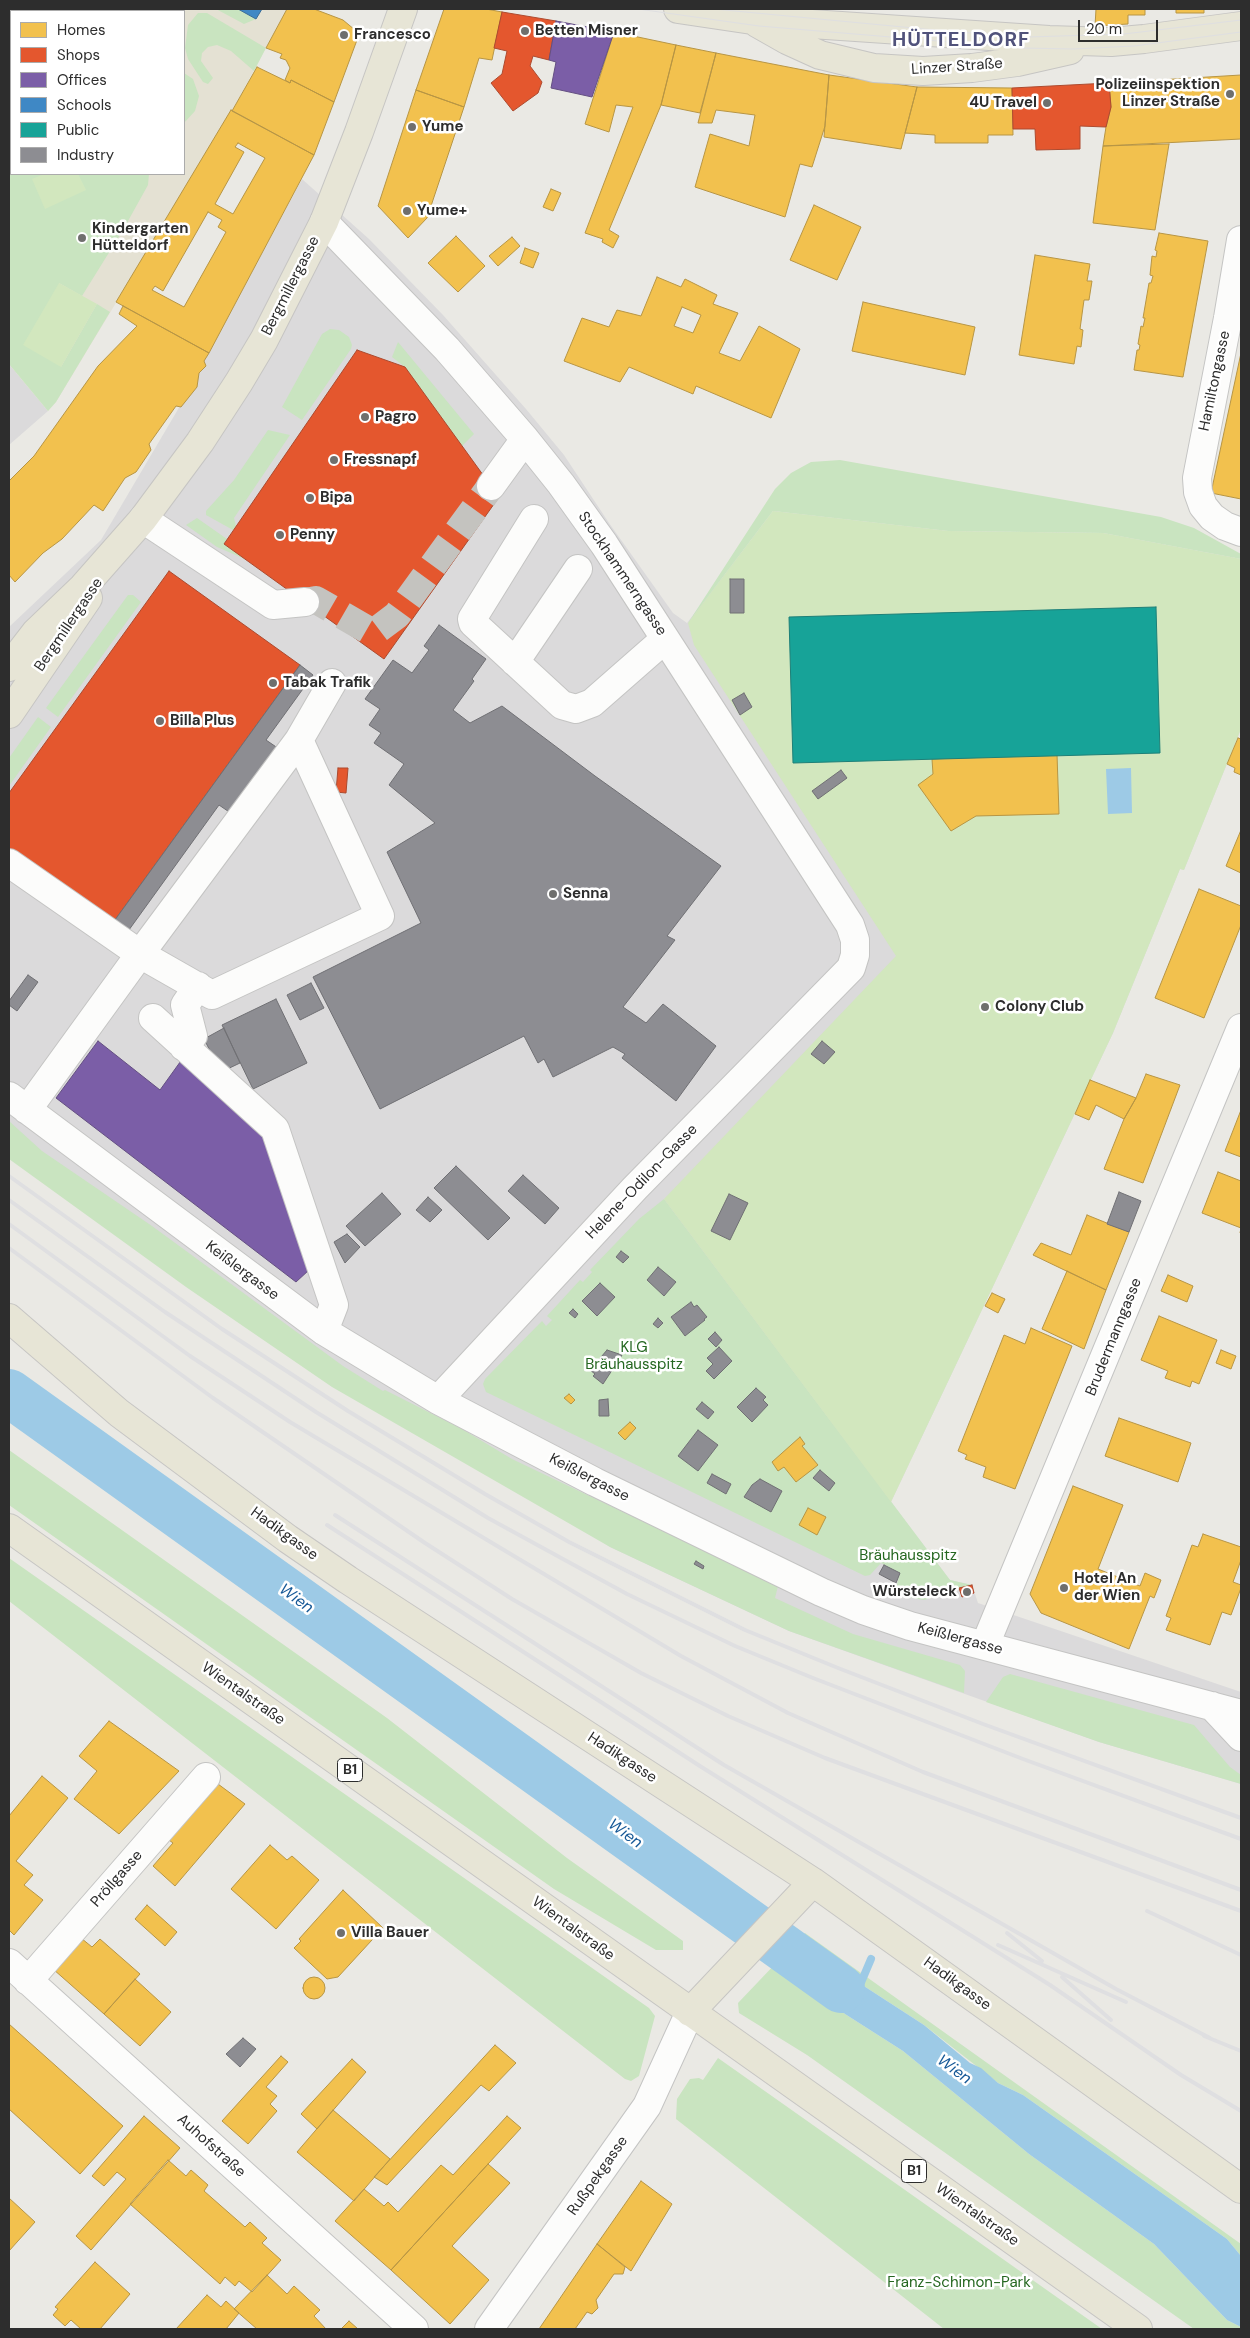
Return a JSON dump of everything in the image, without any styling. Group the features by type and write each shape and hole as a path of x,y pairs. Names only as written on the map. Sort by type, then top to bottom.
{"main road":[{"name":"Bergmillergasse","path":"9,714 136,528 200,442 239,382 324,222 356,141 403,9"},
{"name":"Linzer Straße","path":"678,9 752,20 785,15 979,36 1111,42 1144,40 1241,26"},
{"name":"Linzer Straße","path":"752,20 787,40 820,55 874,68 923,71 1017,62 1111,42"},
{"name":"Bergmillergasse","path":"9,666 36,632 136,528"},
{"name":"Hadikgasse","path":"9,1318 119,1413 288,1539 806,1888 1241,2189"},
{"name":"Wientalstraße","path":"9,1528 1138,2329"},
{"path":"690,2012 711,1992 806,1888"}],"street":[{"name":"Stockhammerngasse","path":"324,222 447,349 525,439 583,515 850,925 855,940 855,955 850,968"},
{"name":"Hamiltongasse","path":"1241,240 1228,318 1198,462 1198,492 1203,506 1212,517 1224,526 1241,532"},
{"path":"491,486 525,439"},
{"path":"534,519 472,619 473,623 515,662 562,705 576,709 592,703 665,639"},
{"path":"136,528 273,605 305,602"},
{"path":"515,662 578,569"},
{"path":"18,1103 140,954 299,740 332,683"},
{"path":"9,862 140,954 212,995 380,916 299,740"},
{"name":"Helene-Odilon-Gasse","path":"438,1400 635,1188 850,968"},
{"path":"184,1047 193,1036 185,1005 198,986"},
{"path":"153,1018 275,1129 334,1306 324,1332"},
{"name":"Brudermanngasse","path":"985,1646 1241,1028"},
{"name":"Keißlergasse","path":"18,1103 324,1332 438,1400 594,1482 821,1592 910,1626 1241,1714"},
{"path":"1211,1705 1241,1737"},
{"name":"Pröllgasse","path":"19,1972 206,1777"},
{"name":"Auhofstraße","path":"19,1972 414,2329"},
{"name":"Rußpekgasse","path":"489,2329 647,2106 690,2012"}],"shaded area":[{"name":"Kindergarten Hütteldorf","path":"9,9 287,9 232,111 56,402 48,411 9,364"},
{"path":"302,179 369,239 443,315 526,409 564,455 609,523 673,613 687,623 773,511 948,531 1103,533 1241,559 1241,729 1184,870 1180,869 1113,1033 891,1502 950,1580 972,1585 978,1603 1241,1692 1241,1784 1099,1742 789,1631 610,1547 9,1158 9,627 101,540 177,411"},
{"path":"9,364 48,411 9,445"}],"green space":[{"path":"85,9 182,9 182,10"},
{"path":"216,9 238,9 256,19 244,24"},
{"path":"198,13 207,13 266,48 254,71 231,51 217,45 208,47 202,53 201,61 213,78 208,84 203,82 188,59 185,48 188,25"},
{"path":"185,74 193,79 199,96 195,111 185,122"},
{"path":"10,117 10,175 149,175 148,185 123,230 82,296 59,283 61,367 97,304 110,312 56,402 48,411 9,364"},
{"path":"42,175 78,175 86,190 45,209 32,179"},
{"path":"59,283 97,304 61,367 23,345"},
{"path":"330,329 339,330 349,337 352,345 351,349 302,420 282,407 322,334"},
{"path":"398,342 474,434 462,446 405,367 392,357"},
{"path":"268,430 290,435 234,518 236,526 233,530 206,515 206,511 234,480"},
{"path":"840,460 1161,517 1194,528 1241,554 1241,559 1103,533 948,531 773,511 688,623 775,489 791,473 811,462"},
{"name":"Colony Club","path":"773,511 948,531 1103,533 1241,559 1241,729 1184,870 1180,869 1113,1033 891,1502 664,1199 896,956 694,645 688,623"},
{"path":"197,518 227,539 224,544 247,560 217,547 186,525"},
{"path":"128,595 133,595 141,602 58,717 46,708"},
{"path":"38,717 51,727 9,786 9,758"},
{"path":"9,1121 42,1151 152,1226 343,1366 383,1391 385,1390 462,1429 512,1459 778,1586 775,1598 853,1634 960,1665 965,1671 964,1693 789,1631 610,1547 332,1387 186,1287 9,1159"},
{"name":"KLG Bräuhausspitz","path":"664,1199 950,1580 972,1585 924,1600 907,1597 898,1592 896,1588 900,1573 881,1563 870,1575 865,1576 486,1392 483,1384 485,1379 542,1321 546,1326 552,1320 547,1316 580,1280 583,1282 592,1272 590,1270 639,1219"},
{"path":"9,1450 387,1718 567,1858 683,1941 683,1950 656,1950 554,1889 9,1505"},
{"path":"9,1558 649,2008 655,2016 639,2076 631,2081 625,2079 9,1601"},
{"path":"1010,1674 1194,1725 1230,1767 1241,1775 1241,1784 1099,1742 986,1702 1003,1677"},
{"path":"805,1933 1241,2244 1241,2256 1227,2239 1023,2095 998,2083 924,2025 796,1942"},
{"path":"778,1961 845,2014 903,2051 1029,2154 1154,2244 1227,2320 1241,2327 1241,2329 1194,2329 807,2055 739,2013 738,2003"},
{"name":"Franz-Schimon-Park","path":"718,2058 1102,2329 944,2329 676,2119 677,2099 690,2079 699,2078 703,2080"}],"water":[{"path":"1131,768 1132,813 1108,814 1106,769"},
{"path":"796,1942 924,2025 970,2063 981,2068 998,2083 1023,2095 1227,2239 1241,2256 1241,2327 1227,2320 1154,2244 1029,2154 903,2051 845,2014 778,1961"}],"building: Homes":[{"path":"287,9 314,9 343,20 355,30 357,40 334,102 291,80 290,83 285,80 290,68 286,60 280,58 282,54 266,48"},
{"path":"444,9 486,9 502,12 492,60 479,58 464,107 416,90"},
{"path":"1096,9 1145,9 1145,15 1128,15 1128,24 1095,26"},
{"path":"1176,9 1204,9 1204,13 1176,13"},
{"path":"614,32 676,45 661,105 609,230 619,236 613,248 602,242 603,239 585,233 633,107 616,105 609,132 585,124"},
{"path":"676,45 716,53 700,113 661,105"},
{"path":"716,53 829,75 825,126 812,167 800,164 785,217 695,187 710,134 749,146 755,115 716,110 712,123 698,123"},
{"path":"257,67 290,83 291,80 334,102 314,155 232,111"},
{"path":"829,75 917,87 901,149 824,137"},
{"path":"1241,75 1241,139 1103,146 1111,107 1109,83"},
{"path":"917,87 1012,88 1013,135 988,135 988,143 935,143 935,135 905,133"},
{"path":"416,90 464,107 427,218 408,238 378,206"},
{"path":"231,110 314,155 209,353 116,302","holes":["238,143 265,158 233,214 215,204 244,152 235,147","208,212 222,220 218,227 226,232 184,307 152,290 155,286 163,291"]},
{"path":"1169,144 1155,230 1093,223 1103,146"},
{"path":"551,189 561,193 553,211 543,207"},
{"path":"814,205 861,227 837,280 790,260"},
{"path":"1159,233 1208,241 1183,377 1134,370 1137,350 1139,350 1140,345 1138,344 1141,326 1143,327 1145,318 1143,318 1149,283 1151,283 1153,276 1150,275 1152,256 1156,257 1157,251 1155,250"},
{"path":"456,236 485,266 458,292 428,263"},
{"path":"512,237 520,246 498,266 489,256"},
{"path":"525,248 539,253 533,268 520,263"},
{"path":"1035,255 1090,264 1087,281 1092,281 1089,300 1084,300 1080,329 1083,330 1081,347 1077,346 1074,364 1019,355"},
{"path":"657,277 681,287 685,279 717,295 713,304 738,313 719,353 740,361 759,326 800,349 771,418 696,386 693,394 629,367 620,382 564,361 582,318 609,327 617,310 641,316","holes":["682,307 701,315 693,333 674,326"]},
{"path":"863,302 975,327 965,375 852,351"},
{"path":"123,306 209,353 204,361 206,366 199,373 197,387 181,407 176,406 149,444 151,450 136,472 125,478 103,511 94,505 62,539 43,553 15,582 9,575 9,481 34,456 98,366 137,326 119,314"},
{"path":"1241,353 1241,499 1211,493"},
{"path":"1238,738 1241,739 1241,775 1234,772 1235,768 1227,764"},
{"path":"1057,754 1059,814 976,816 951,831 918,785 933,774 932,759"},
{"path":"1241,830 1241,873 1226,866"},
{"path":"1199,889 1241,906 1241,925 1204,1018 1155,998"},
{"path":"1146,1074 1180,1085 1143,1183 1104,1169 1124,1119 1136,1098"},
{"path":"1090,1080 1136,1098 1124,1119 1096,1105 1089,1120 1075,1114"},
{"path":"1241,1110 1241,1157 1225,1151"},
{"path":"1218,1172 1241,1181 1241,1228 1202,1213"},
{"path":"1087,1215 1129,1232 1106,1290 1033,1255 1041,1243 1071,1255"},
{"path":"1067,1271 1106,1290 1084,1349 1042,1329"},
{"path":"1168,1275 1193,1286 1187,1302 1161,1291"},
{"path":"992,1293 1005,1299 998,1313 985,1306"},
{"path":"1159,1316 1217,1340 1199,1384 1192,1381 1190,1387 1165,1378 1168,1371 1141,1360"},
{"path":"1031,1328 1072,1346 1015,1489 983,1477 986,1467 965,1459 967,1455 958,1451 1004,1335 1025,1344"},
{"path":"1221,1350 1236,1356 1231,1369 1216,1363"},
{"path":"569,1394 575,1400 571,1404 564,1398"},
{"path":"1119,1418 1191,1443 1178,1482 1105,1456"},
{"path":"630,1422 636,1428 625,1440 618,1433"},
{"path":"800,1437 805,1444 802,1446 818,1465 796,1482 784,1467 778,1471 772,1462"},
{"path":"1073,1486 1123,1505 1098,1569 1140,1586 1145,1573 1161,1580 1154,1598 1150,1596 1129,1649 1041,1613 1030,1594"},
{"path":"808,1508 826,1517 817,1535 799,1525"},
{"path":"1203,1534 1241,1547 1241,1560 1233,1582 1241,1585 1241,1588 1231,1615 1222,1612 1210,1645 1166,1630 1171,1618 1166,1616 1192,1545 1198,1547"},
{"path":"109,1721 179,1771 119,1834 74,1799 97,1771 79,1756"},
{"path":"42,1776 68,1798 16,1861 33,1875 24,1885 43,1900 14,1935 9,1930 9,1816"},
{"path":"218,1784 245,1804 175,1886 153,1866 173,1843 169,1840"},
{"path":"270,1845 287,1860 292,1856 319,1880 276,1929 231,1889"},
{"name":"Villa Bauer","path":"343,1890 383,1928 338,1977 327,1979 294,1948 301,1941 299,1939"},
{"path":"147,1905 177,1932 165,1946 135,1919"},
{"path":"81,1938 92,1947 100,1939 140,1974 104,2014 53,1969"},
{"path":"314,1977 322,1980 325,1988 322,1996 314,1999 306,1996 303,1988 306,1980"},
{"path":"135,1979 171,2012 140,2046 104,2014"},
{"path":"9,2024 123,2126 80,2174 9,2109"},
{"path":"495,2045 516,2063 489,2091 481,2085 387,2185 374,2177"},
{"path":"281,2056 288,2062 266,2087 277,2096 270,2104 277,2111 248,2144 222,2121"},
{"path":"352,2059 366,2072 317,2129 301,2114"},
{"path":"333,2110 390,2159 354,2201 297,2152"},
{"path":"144,2116 180,2148 91,2250 76,2236 126,2179 117,2172 104,2186 92,2176"},
{"path":"507,2116 521,2128 391,2270 335,2221 364,2189 384,2206 388,2202 398,2212 441,2165 453,2175"},
{"path":"168,2160 186,2176 191,2170 208,2185 204,2191 245,2227 250,2222 267,2238 262,2243 281,2260 252,2292 239,2281 235,2286 225,2277 220,2284 130,2204"},
{"path":"488,2164 510,2183 452,2246 489,2280 450,2324 391,2270"},
{"path":"641,2181 672,2204 631,2271 597,2244"},
{"path":"9,2198 35,2222 9,2251"},
{"path":"597,2244 625,2267 623,2274 614,2274 596,2300 598,2308 592,2314 587,2312 575,2329 539,2329"},
{"path":"95,2262 130,2294 100,2329 81,2329 71,2320 65,2326 53,2315 58,2309 55,2307"},
{"path":"267,2275 287,2294 294,2286 320,2310 314,2316 326,2329 257,2329 234,2309"},
{"path":"207,2295 221,2307 226,2301 239,2313 226,2329 176,2329"},
{"path":"349,2321 358,2329 341,2329"}],"building: Shops":[{"path":"502,12 556,21 549,60 533,56 530,66 542,82 538,93 513,111 491,83 502,74 507,51 494,48"},
{"path":"1109,83 1111,107 1106,127 1080,126 1080,149 1036,150 1035,129 1013,129 1012,88"},
{"path":"357,350 405,367 499,497 384,659 224,544"},
{"name":"Billa Plus","path":"169,571 300,665 112,924 9,849 9,793"},
{"path":"338,768 348,768 346,793 336,792"},
{"path":"972,1585 974,1593 962,1597 959,1588"}],"building: Offices":[{"path":"556,21 614,32 592,97 551,88 556,62 549,60"},
{"path":"98,1041 160,1090 183,1058 270,1137 309,1270 296,1282 56,1098"}],"building: Schools":[{"path":"9,9 15,10 10,10 9,61"},
{"path":"142,9 144,10 98,10"},
{"path":"238,9 262,9 256,19"}],"building: Public":[{"path":"1156,607 1160,753 793,763 789,617"}],"building: Industry":[{"path":"730,579 744,579 744,613 730,613"},
{"name":"Senna","path":"439,625 486,659 472,679 474,681 453,710 470,723 502,706 595,776 721,866 667,936 675,940 623,1007 646,1023 663,1004 716,1046 676,1101 622,1058 625,1054 613,1047 553,1077 544,1059 538,1063 524,1036 380,1109 313,977 421,923 387,852 435,823 389,785 404,764 374,743 381,733 369,725 380,709 365,699 393,660 412,673 429,650 424,646"},
{"path":"300,665 313,675 266,740 285,753 238,818 219,805 126,934 112,924"},
{"path":"744,693 752,707 740,715 732,700"},
{"path":"841,770 847,778 818,799 812,791"},
{"path":"28,975 38,982 17,1011 9,1005 9,1001"},
{"path":"311,983 324,1008 300,1020 287,995"},
{"path":"276,999 307,1063 253,1089 222,1025"},
{"path":"224,1028 240,1063 221,1072 204,1039"},
{"path":"822,1041 835,1052 824,1064 811,1054"},
{"path":"456,1166 510,1218 488,1240 434,1188"},
{"path":"523,1175 559,1208 545,1224 508,1191"},
{"path":"1119,1192 1141,1201 1129,1232 1107,1224"},
{"path":"382,1193 401,1214 365,1246 346,1226"},
{"path":"729,1194 748,1203 730,1240 711,1231"},
{"path":"428,1197 442,1210 430,1222 416,1210"},
{"path":"347,1234 360,1247 345,1263 334,1242"},
{"path":"621,1251 629,1257 623,1263 616,1257"},
{"path":"658,1267 676,1282 664,1296 647,1280"},
{"path":"600,1283 615,1297 597,1316 582,1301"},
{"path":"691,1302 694,1307 697,1305 707,1317 685,1336 671,1317"},
{"path":"573,1309 578,1314 575,1318 569,1313"},
{"path":"658,1318 663,1323 658,1328 653,1324"},
{"path":"715,1332 722,1340 716,1347 708,1339"},
{"path":"719,1347 732,1361 714,1379 706,1371 713,1364 707,1358"},
{"path":"607,1350 622,1355 603,1384 593,1376 595,1374 590,1370"},
{"path":"756,1388 766,1397 763,1400 768,1405 752,1422 737,1407"},
{"path":"608,1399 609,1416 599,1416 599,1400"},
{"path":"702,1402 714,1412 708,1419 696,1409"},
{"path":"698,1430 718,1445 698,1471 678,1456"},
{"path":"820,1470 835,1483 829,1491 813,1478"},
{"path":"712,1474 731,1484 726,1494 707,1483"},
{"path":"760,1479 782,1491 771,1512 744,1497 752,1485"},
{"path":"696,1561 704,1566 703,1569 694,1564"},
{"path":"884,1565 900,1573 896,1583 879,1574"},
{"path":"243,2038 256,2049 240,2067 226,2054"}],"waterway":[{"name":"Wien","path":"9,1393 841,1989"},
{"path":"857,1992 871,1959"}],"tunnel":[{"path":"305,602 316,600 373,633 397,615 491,486"}],"tram line":[{"path":"638,9 759,26 1022,48 1073,49 1134,46 1241,32"},
{"path":"714,9 1028,37 1124,34 1241,20"}],"railway":[{"path":"9,1176 222,1329 348,1411 485,1494 569,1542 745,1630 983,1724 1241,1818"},
{"path":"9,1200 165,1312 316,1412 488,1518 627,1594 735,1646 813,1678 1023,1759 1241,1839"},
{"path":"9,1224 190,1356 290,1422 681,1656 788,1713 923,1772 1241,1890"},
{"path":"9,1248 213,1398 425,1543 512,1599 641,1673 728,1716 825,1758 1241,1911"},
{"path":"335,1515 724,1765 1116,1989 1210,2038"},
{"path":"327,1525 703,1768 1050,1985 1181,2075 1241,2111"},
{"path":"1147,1911 1241,1955"},
{"path":"1007,1933 1042,1961"},
{"path":"998,1945 1126,2002"},
{"path":"1062,1977 1111,2020"},
{"path":"1204,2036 1241,2051"}],"place":[{"name":"Betten Misner","path":"525,31"},
{"name":"Francesco","path":"344,35"},
{"name":"Polizeiinspektion Linzer Straße","path":"1230,94"},
{"name":"4U Travel","path":"1047,103"},
{"name":"Yume","path":"412,127"},
{"name":"Yume+","path":"407,211"},
{"name":"Kindergarten Hütteldorf","path":"82,238"},
{"name":"Pagro","path":"365,417"},
{"name":"Fressnapf","path":"334,460"},
{"name":"Bipa","path":"310,498"},
{"name":"Penny","path":"280,535"},
{"name":"Tabak Trafik","path":"273,683"},
{"name":"Billa Plus","path":"160,721"},
{"name":"Senna","path":"553,894"},
{"name":"Colony Club","path":"985,1007"},
{"name":"Hotel An der Wien","path":"1064,1588"},
{"name":"Würsteleck","path":"967,1592"},
{"name":"Villa Bauer","path":"341,1933"}],"district":[{"name":"HÜTTELDORF","path":"961,41"}],"park label":[{"name":"Bräuhausspitz","path":"908,1556"}]}
